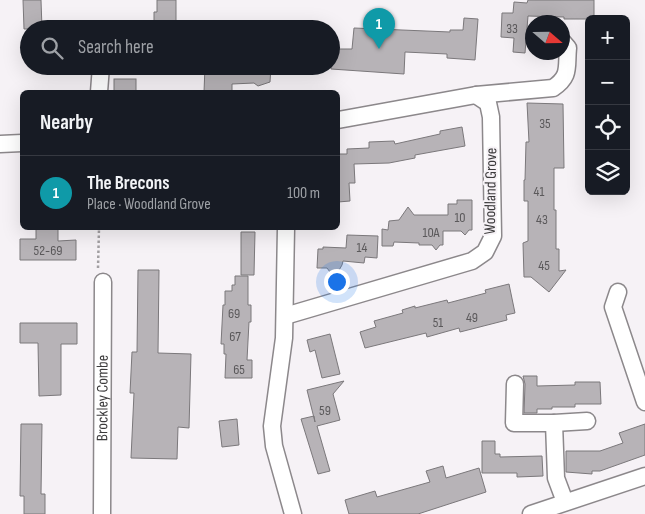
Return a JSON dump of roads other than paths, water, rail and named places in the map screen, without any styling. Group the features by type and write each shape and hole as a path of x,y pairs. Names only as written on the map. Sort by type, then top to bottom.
{"street":[{"path":"340,120 476,96 553,88 563,82 566,75 567,60"},
{"path":"99,90 100,75"},
{"name":"Woodland Grove","path":"285,316 472,260 485,252 493,236 491,117 488,103 476,96"},
{"path":"0,144 20,143"},
{"path":"286,230 283,345 272,426 274,446 293,514"},
{"name":"Brockley Combe","path":"102,514 103,282"},
{"path":"618,292 613,307 645,402"},
{"path":"515,384 514,423 587,421"},
{"path":"554,423 556,478 565,502"},
{"path":"531,514 645,476"}],"place":[{"name":"The Brecons","path":"379,49"}]}
